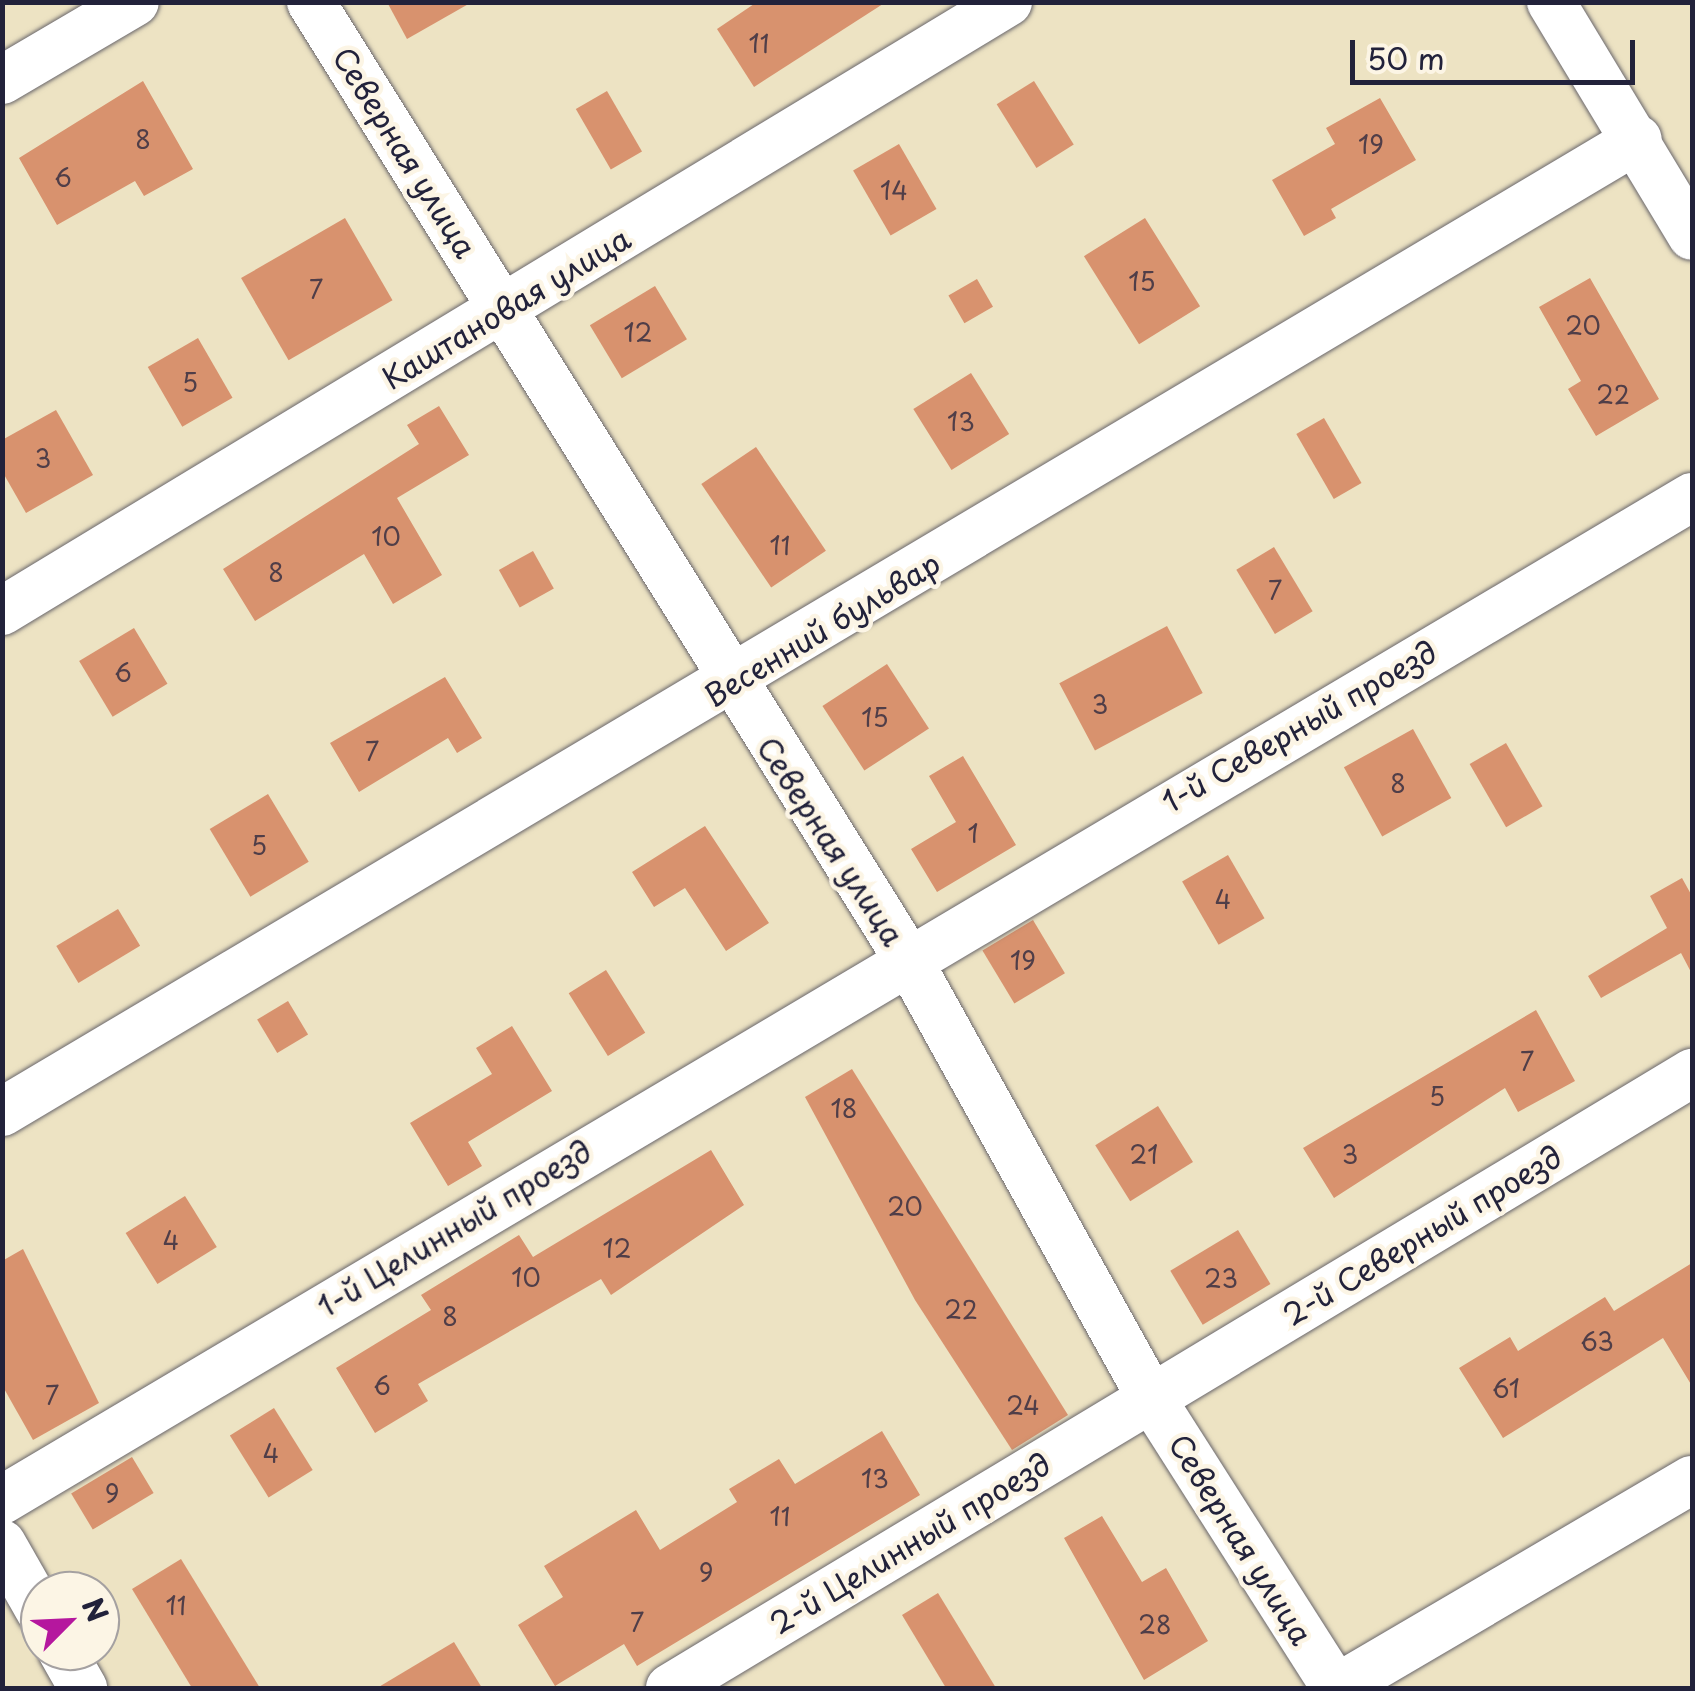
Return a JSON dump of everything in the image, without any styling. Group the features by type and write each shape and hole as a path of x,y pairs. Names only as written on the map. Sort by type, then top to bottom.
{"street":[{"path":"2,80 135,2"},
{"name":"Северная улица","path":"311,2 730,685 906,956 1151,1398 1337,1688"},
{"name":"Каштановая улица","path":"2,611 504,311 1008,2"},
{"path":"1551,2 1638,140 1692,236"},
{"name":"Весенний бульвар","path":"2,1112 730,685 1638,140"},
{"name":"1-й Северный проезд","path":"906,956 1692,497"},
{"name":"1-й Целинный проезд","path":"2,1500 906,956"},
{"name":"2-й Северный проезд","path":"1151,1398 1692,1073"},
{"name":"2-й Целинный проезд","path":"670,1688 1151,1398"},
{"path":"1337,1688 1692,1480"},
{"path":"2,1544 20,1576"}],"building":[{"path":"387,2 472,2 407,39"},
{"path":"757,2 886,2 754,87 717,29"},
{"path":"143,81 193,169 144,196 135,181 57,225 19,158"},
{"path":"1034,81 1074,145 1036,168 997,104"},
{"path":"607,91 642,152 611,170 576,109"},
{"path":"1380,98 1416,160 1331,209 1336,218 1304,236 1272,180 1335,144 1326,128"},
{"path":"899,144 936,209 891,235 853,170"},
{"path":"345,218 392,300 289,360 241,278"},
{"path":"1145,218 1200,306 1139,344 1084,256"},
{"path":"1590,278 1659,399 1596,436 1568,389 1581,381 1539,307"},
{"path":"977,279 993,307 964,323 948,296"},
{"path":"655,286 687,339 622,378 590,325"},
{"path":"198,338 233,398 182,427 148,367"},
{"path":"971,373 1009,434 951,470 913,409"},
{"path":"439,406 469,455 397,498 442,575 393,604 364,554 255,621 223,569 419,444 407,425"},
{"path":"56,410 93,475 26,513 2,471 2,440"},
{"path":"1324,418 1362,483 1334,499 1296,434"},
{"path":"756,447 826,551 771,588 701,484"},
{"path":"1274,547 1313,611 1275,634 1236,570"},
{"path":"533,551 554,589 520,608 499,570"},
{"path":"1167,626 1203,693 1095,750 1059,683"},
{"path":"134,628 167,684 113,717 79,661"},
{"path":"887,664 929,729 864,771 822,706"},
{"path":"445,677 482,738 457,753 448,738 359,792 330,743"},
{"path":"1413,729 1451,798 1382,836 1344,767"},
{"path":"1506,743 1543,806 1506,827 1470,764"},
{"path":"963,756 1016,845 937,892 911,849 956,822 929,776"},
{"path":"268,794 309,862 250,897 210,829"},
{"path":"705,826 769,923 726,951 685,888 654,907 632,872"},
{"path":"1228,855 1264,918 1219,945 1182,881"},
{"path":"1682,878 1692,896 1692,974 1681,953 1601,998 1588,976 1667,928 1650,896"},
{"path":"118,909 140,946 78,983 56,946"},
{"path":"1033,920 1065,973 1014,1004 982,950"},
{"path":"606,970 645,1033 608,1056 569,993"},
{"path":"288,1001 308,1034 277,1053 257,1020"},
{"path":"1536,1010 1575,1081 1518,1112 1505,1088 1334,1198 1303,1148"},
{"path":"512,1026 552,1091 468,1142 482,1166 448,1186 410,1123 492,1074 476,1048"},
{"path":"852,1069 1068,1415 1012,1450 915,1300 805,1097"},
{"path":"1158,1106 1193,1162 1130,1201 1095,1145"},
{"path":"711,1150 744,1205 611,1295 601,1279 418,1384 428,1401 375,1433 336,1368 431,1310 421,1295 519,1235 533,1257"},
{"path":"185,1196 217,1247 157,1284 126,1233"},
{"path":"1238,1230 1270,1284 1203,1325 1170,1271"},
{"path":"23,1249 99,1403 33,1440 2,1385 2,1261"},
{"path":"1692,1263 1692,1386 1663,1338 1503,1438 1459,1368 1510,1337 1518,1351 1605,1297 1614,1311"},
{"path":"274,1408 313,1470 269,1497 230,1436"},
{"path":"882,1431 920,1495 637,1666 624,1644 555,1686 518,1625 563,1597 544,1566 636,1510 660,1550 737,1502 729,1489 779,1459 795,1484"},
{"path":"132,1457 154,1493 93,1530 71,1494"},
{"path":"1102,1516 1142,1582 1166,1568 1208,1641 1144,1680 1064,1538"},
{"path":"181,1559 260,1688 192,1688 132,1589"},
{"path":"938,1593 996,1688 946,1688 902,1615"},
{"path":"454,1642 482,1688 377,1688"}]}
